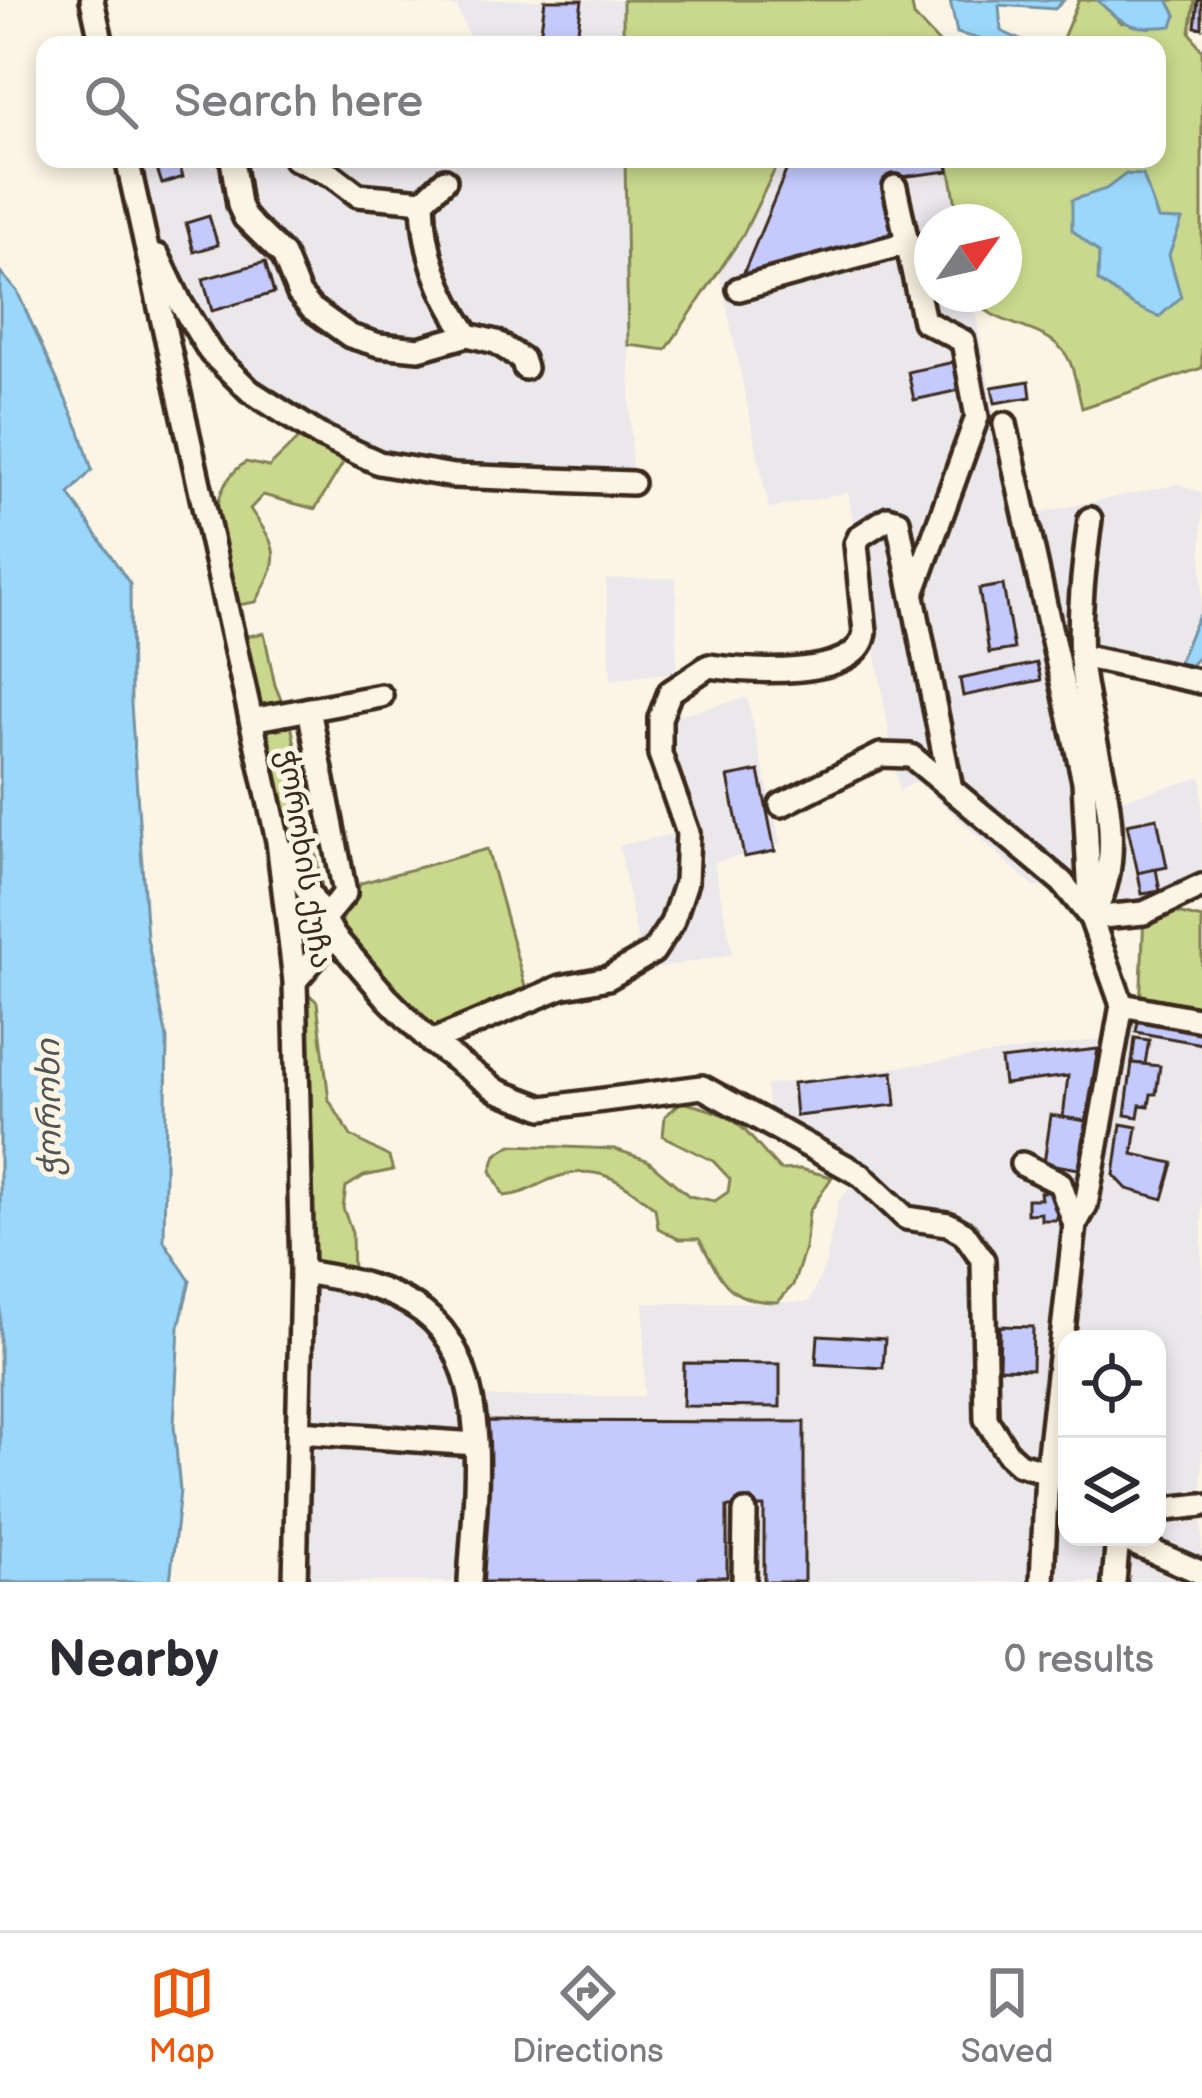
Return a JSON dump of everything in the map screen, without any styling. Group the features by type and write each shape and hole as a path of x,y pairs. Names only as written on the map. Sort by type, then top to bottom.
{"street":[{"path":"92,0 100,36"},
{"name":"ჭოროხის ქუჩა","path":"129,168 278,842 295,981 302,1272 296,1582"},
{"path":"234,168 245,218 283,255 299,294 311,308 350,336 419,350 468,335 496,342 522,358 525,368"},
{"path":"315,168 358,195 423,201"},
{"path":"445,180 423,201 424,235 443,298 468,335"},
{"path":"895,187 924,321 963,341 977,417 911,597"},
{"path":"140,218 181,304 211,353 250,391 319,435 379,464 454,476 632,482"},
{"path":"739,289 907,244"},
{"path":"1005,424 1084,781 1091,918 1122,1005 1086,1205 1075,1225 1047,1472 1056,1516 1042,1582"},
{"path":"431,1042 561,987 608,978 653,952 672,923 686,882 688,833 660,754 660,718 670,692 709,666 784,669 843,662 855,655 864,644 865,632 856,544 860,536 888,518 898,521 901,528 951,789"},
{"path":"1090,519 1080,596 1081,656 1085,702 1106,788 1109,854 1101,899 1091,918"},
{"path":"1081,656 1202,682"},
{"path":"251,720 381,696"},
{"path":"295,981 345,892 309,709"},
{"path":"781,805 881,754 911,755 1062,882 1091,918"},
{"path":"278,842 329,927 431,1042 498,1090 543,1108 702,1087 861,1175 906,1218 948,1224 964,1233 983,1260 986,1418 995,1438 1019,1464 1047,1472"},
{"path":"1091,918 1144,914 1202,886"},
{"path":"1122,1005 1202,1020"},
{"path":"1022,1164 1060,1183 1075,1225"},
{"path":"302,1272 374,1287 422,1311 443,1330 471,1397 476,1444 470,1582"},
{"path":"298,1432 476,1444"},
{"path":"1166,1508 1201,1502"},
{"path":"743,1582 745,1512"},
{"path":"1114,1582 1118,1546"},
{"path":"1139,1546 1202,1574"}],"shaded area":[{"path":"400,0 623,0 623,36 468,36 457,7 400,4"},
{"path":"129,168 625,168 632,483 379,463 211,353 140,218"},
{"path":"776,168 950,168 956,204 914,204 914,312 975,312 1034,620 1075,786 1080,879 1035,888 917,781 899,791 848,492 769,509 719,271 743,235"},
{"path":"1179,484 1202,493 1202,612 1191,626 1183,655 1175,668 1070,678 1037,513"},
{"path":"676,578 677,672 611,680 606,579"},
{"path":"747,698 781,844 714,863 733,954 643,971 619,845 674,834 649,722"},
{"path":"1202,777 1202,886 1091,918 1098,880 1096,807"},
{"path":"1122,1005 1202,1020 1202,1582 295,1582 302,1272 422,1311 472,1397 644,1396 644,1303 809,1302 825,1265 838,1202 860,1176 771,1126 766,1085 1116,1037"}],"green space":[{"path":"623,0 911,0 914,16 933,36 623,36"},
{"path":"1079,0 1097,0 1122,23 1176,15 1168,0 1195,0 1190,32 1202,51 1202,368 1082,408 1072,367 1061,349 1050,339 989,312 1022,312 1022,204 956,204 950,168 1166,168 1166,36 1064,36"},
{"path":"625,168 776,168 743,235 666,350 628,345"},
{"path":"319,435 351,450 315,509 263,495 250,509 272,545 273,563 256,602 226,607 216,528 222,491 246,462 269,467 297,440"},
{"path":"264,633 275,685 291,724 323,892 311,897 278,841 233,639"},
{"path":"487,849 529,1001 431,1042 334,936 361,883"},
{"path":"1157,908 1202,919 1202,1020 1140,1009 1144,913"},
{"path":"295,981 317,1002 329,1100 351,1136 389,1157 393,1170 364,1176 346,1187 343,1208 352,1232 353,1280 302,1272"},
{"path":"681,1102 730,1118 780,1170 800,1169 832,1177 809,1212 805,1249 793,1285 778,1302 736,1293 720,1277 699,1239 679,1239 658,1228 655,1208 618,1181 580,1172 504,1196 491,1171 496,1155 511,1145 615,1149 647,1160 689,1196 715,1201 728,1192 730,1179 713,1161 663,1136 665,1116"}],"water":[{"path":"950,0 1064,0 1055,9 999,5 1001,31 1012,36 957,33"},
{"path":"1097,0 1168,0 1176,15 1172,26 1139,27 1123,21"},
{"path":"1126,174 1143,175 1158,219 1182,220 1169,255 1181,297 1159,317 1098,281 1099,253 1072,230 1072,200 1106,189"},
{"name":"ჭოროხი","path":"0,272 17,291 80,431 92,470 69,494 130,584 131,704 147,938 167,1039 164,1241 190,1281 179,1327 174,1425 180,1491 170,1582 0,1582"},
{"path":"1202,612 1202,653 1186,671 1175,668 1194,625"}],"building":[{"path":"545,0 582,0 577,36 540,36"},
{"path":"1198,0 1202,0 1202,28 1195,27"},
{"path":"157,168 180,168 183,177 162,184"},
{"path":"787,168 948,168 884,179 897,241 746,279 744,272"},
{"path":"209,216 218,245 194,252 186,223"},
{"path":"265,262 274,293 212,311 203,279"},
{"path":"963,360 969,388 914,400 908,372"},
{"path":"1029,381 1031,397 995,403 992,387"},
{"path":"1003,585 1014,649 989,653 979,589"},
{"path":"1037,663 1041,680 963,696 960,679"},
{"path":"759,771 775,851 744,857 728,777"},
{"path":"1157,818 1167,867 1138,873 1127,824"},
{"path":"1156,869 1160,891 1142,894 1138,873"},
{"path":"1139,1017 1202,1029 1202,1044 1136,1032"},
{"path":"1135,1038 1149,1040 1145,1064 1132,1063"},
{"path":"1098,1049 1086,1121 1063,1117 1068,1076 1004,1084 1001,1060"},
{"path":"1132,1063 1160,1066 1156,1094 1151,1094 1149,1106 1140,1105 1138,1117 1125,1115"},
{"path":"893,1072 896,1105 796,1116 793,1083"},
{"path":"1051,1115 1086,1121 1079,1169 1044,1163"},
{"path":"1121,1124 1137,1127 1133,1154 1173,1163 1163,1199 1127,1189 1114,1175"},
{"path":"1040,1192 1056,1192 1057,1220 1041,1220 1041,1213 1027,1214 1027,1199 1041,1199"},
{"path":"1000,1326 1033,1327 1032,1369 999,1368"},
{"path":"818,1335 885,1339 883,1368 816,1364"},
{"path":"684,1363 780,1364 780,1407 683,1406"},
{"path":"482,1421 804,1422 804,1582 764,1582 764,1507 727,1507 727,1577 699,1577 699,1582 482,1582"}]}
